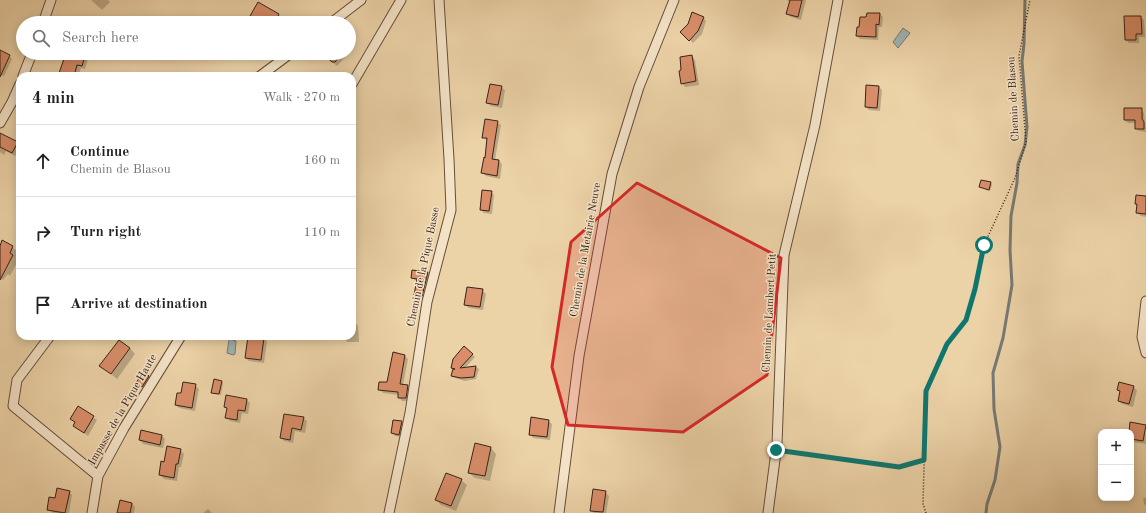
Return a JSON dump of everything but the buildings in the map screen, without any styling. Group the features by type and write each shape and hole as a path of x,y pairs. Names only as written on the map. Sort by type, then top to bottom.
{"street":[{"path":"45,16 51,0"},
{"path":"340,16 361,0"},
{"path":"356,77 401,0"},
{"name":"Chemin de la Pique Basse","path":"389,513 410,413 427,302 451,210 439,0"},
{"name":"Chemin de la Metairie Neuve","path":"559,513 579,356 612,174 639,88 674,0"},
{"name":"Chemin de Lambert Petit","path":"768,513 776,450 784,255 815,125 838,0"},
{"path":"25,72 29,60"},
{"path":"265,72 282,60"},
{"path":"0,123 16,93"},
{"path":"1146,301 1142,337 1146,353"},
{"path":"47,340 18,380 13,406 98,476"},
{"name":"Impasse de la Pique Haute","path":"92,513 98,476 124,428 179,340"}],"path":[{"name":"Chemin de Blasou","path":"926,513 923,504 926,391 947,344 966,320 975,289 984,245 1015,178 1026,142 1019,56 1030,0"},
{"path":"776,450 899,467 924,460"}],"highlighted area":[{"path":"637,183 781,258 767,375 683,432 568,425 552,367 571,242"}],"water":[{"path":"903,28 910,33 898,48 893,42"},
{"path":"229,340 236,341 235,354 233,355 227,353"}],"waterway":[{"path":"986,513 987,504 995,480 1000,447 994,409 993,373 1003,338 1012,285 1010,250 1011,216 1017,183 1018,164 1025,145 1027,127 1022,61 1025,0"}],"route":[{"path":"776,450 899,467 924,460 926,391 947,344 966,320 975,289 984,245"}]}
